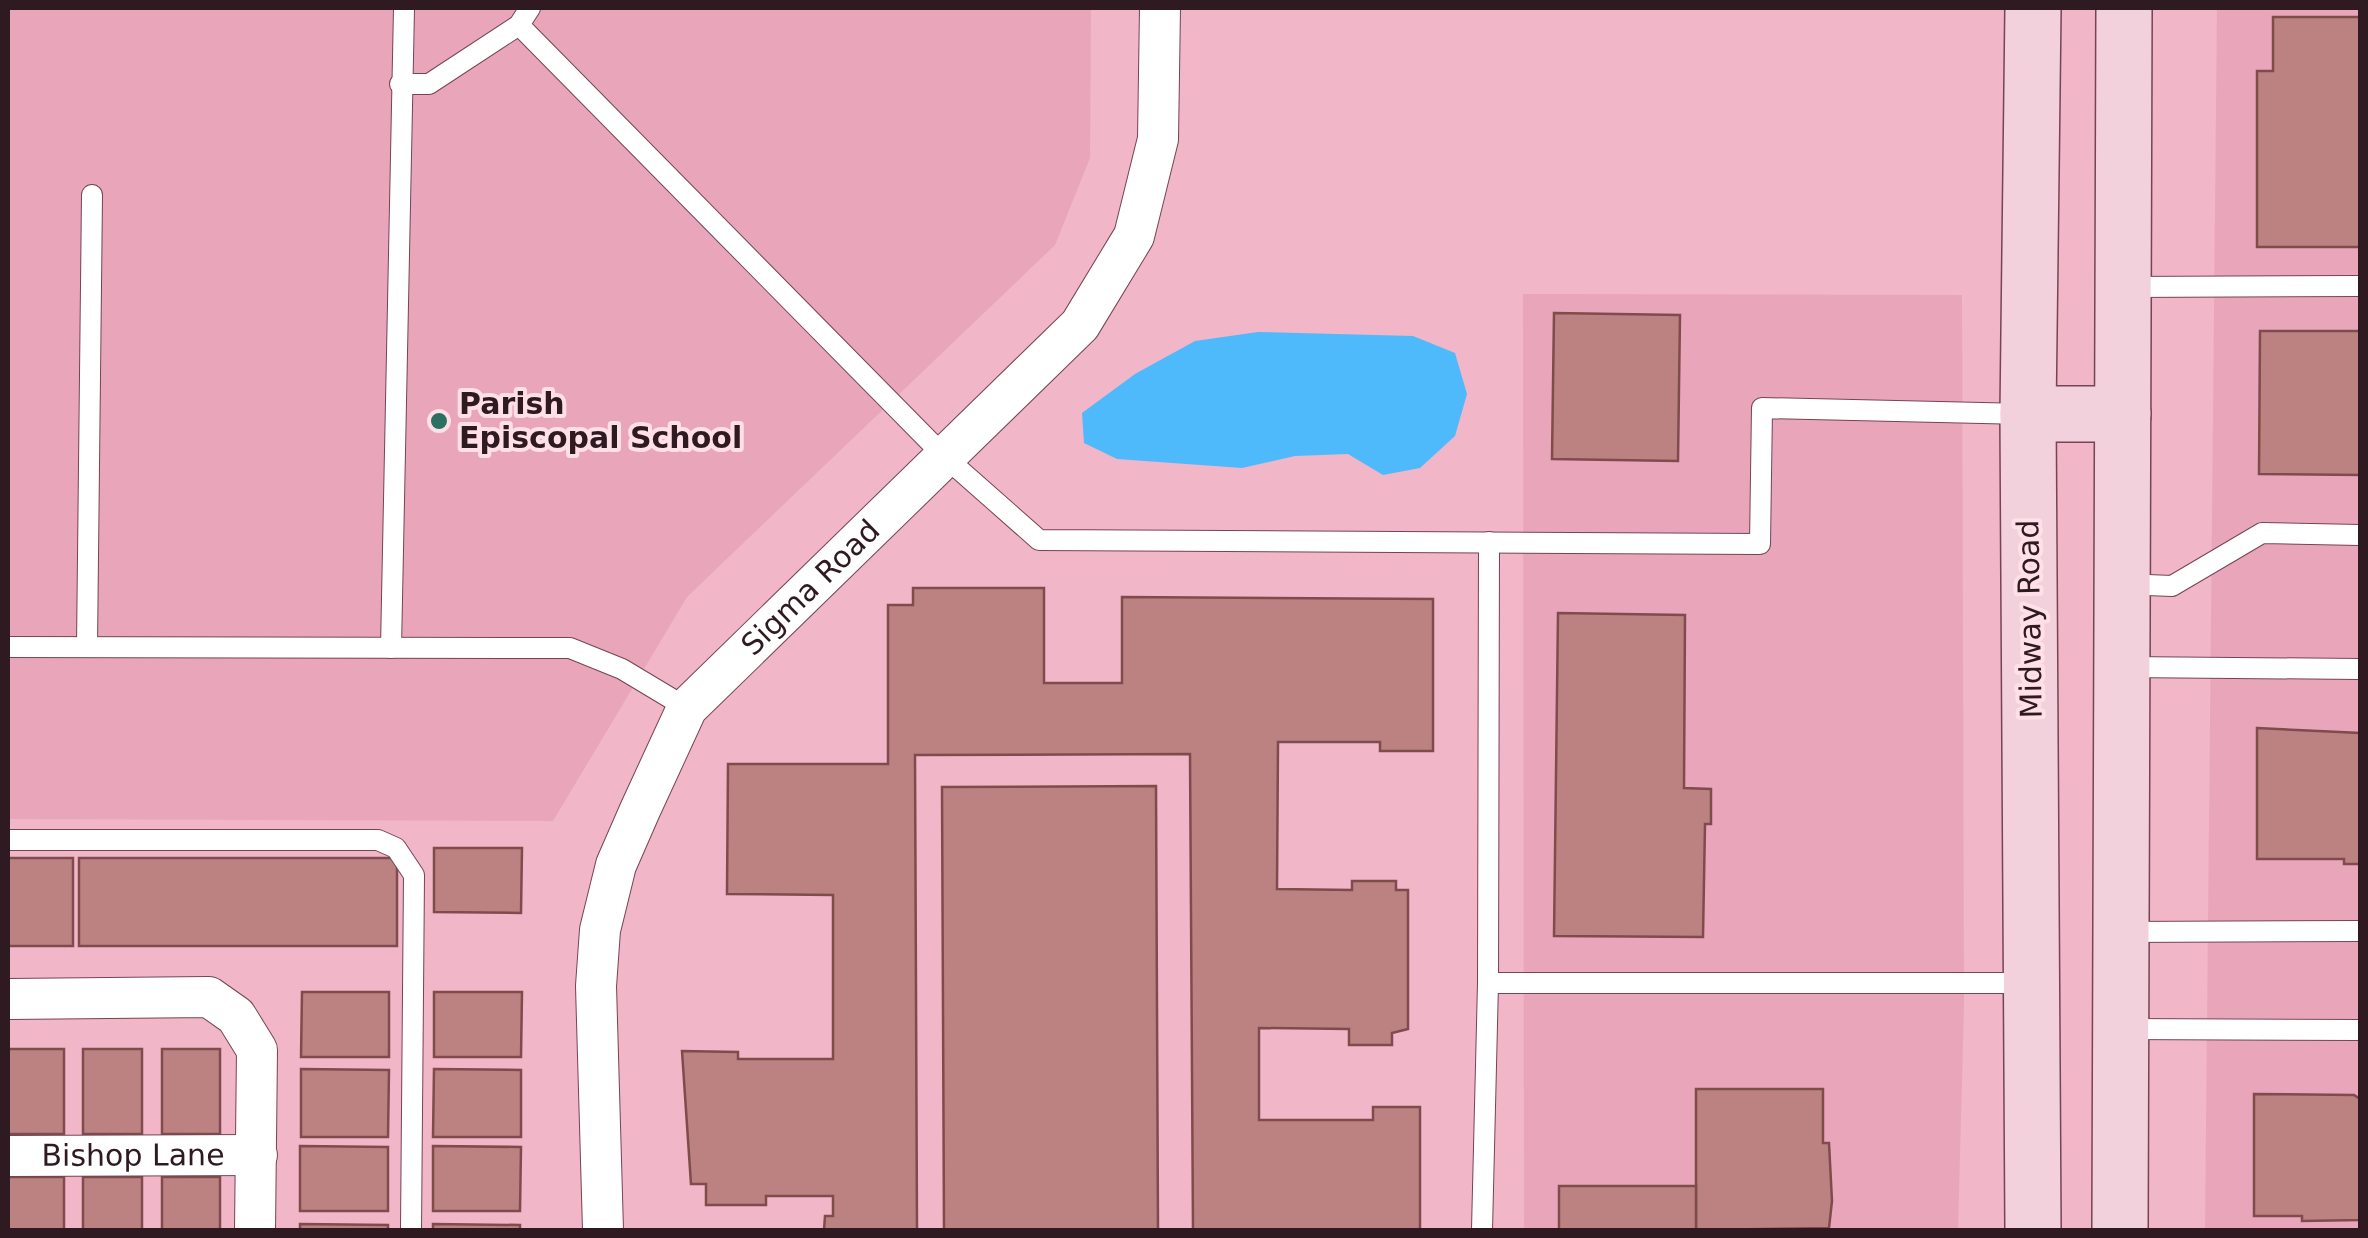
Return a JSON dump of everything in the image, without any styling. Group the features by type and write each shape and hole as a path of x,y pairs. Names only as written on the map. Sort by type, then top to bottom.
{"main road":[{"name":"Midway Road","path":"2033,8 2028,414 2033,1230"},
{"path":"2120,1230 2124,8"},
{"path":"2028,414 2124,414"}],"street":[{"name":"Sigma Road","path":"603,1230 596,986 600,930 616,865 687,708 1080,326 1134,236 1158,140 1160,8"},
{"path":"8,999 209,997 236,1016 257,1050 255,1230"},
{"name":"Bishop Lane","path":"8,1156 257,1156"}],"lane":[{"path":"392,648 404,8"},
{"path":"400,84 429,84 525,16 945,457 1039,540 1760,544 1762,408 2028,414"},
{"path":"87,648 92,195"},
{"path":"2124,287 2360,286"},
{"path":"2122,584 2172,586 2262,533 2360,535"},
{"path":"1482,1230 1488,983 1489,542"},
{"path":"8,647 570,648 622,668 687,708"},
{"path":"2122,667 2360,669"},
{"path":"8,840 378,840 396,848 414,875 411,1230"},
{"path":"2121,932 2360,930"},
{"path":"1488,983 2034,983"},
{"path":"2121,1029 2360,1030"}],"shaded area":[{"name":"Parish Episcopal School","path":"8,8 1091,8 1090,158 1055,245 687,597 553,821 8,819"},
{"path":"2217,8 2360,8 2360,1230 2205,1230"},
{"path":"1523,294 1962,295 1964,1005 1958,1230 1524,1230"}],"water":[{"path":"1258,332 1413,336 1455,353 1467,394 1455,436 1420,468 1383,475 1348,454 1295,456 1242,468 1117,459 1084,443 1082,413 1135,374 1195,341"}],"building":[{"path":"2273,17 2360,17 2360,247 2257,247 2257,71 2273,71"},
{"path":"1554,313 1680,315 1678,461 1552,459"},
{"path":"2260,331 2360,331 2360,475 2259,474"},
{"path":"913,588 1044,588 1044,683 1122,683 1122,597 1433,599 1433,751 1380,751 1380,742 1278,742 1277,889 1352,890 1352,881 1396,881 1396,890 1408,890 1408,1029 1392,1033 1392,1045 1349,1045 1349,1029 1259,1028 1259,1120 1373,1120 1373,1107 1420,1107 1420,1230 1193,1230 1190,754 915,755 917,1230 824,1230 825,1216 833,1216 833,1196 766,1196 766,1205 706,1205 706,1184 691,1184 682,1051 738,1052 738,1059 833,1059 833,895 727,894 728,764 888,764 888,605 913,605"},
{"path":"1558,613 1685,615 1684,788 1711,789 1711,824 1705,824 1703,937 1554,936"},
{"path":"2257,728 2360,733 2360,864 2344,864 2344,859 2257,859"},
{"path":"1156,786 1158,1230 944,1230 942,787"},
{"path":"434,848 522,848 521,913 434,912"},
{"path":"8,858 73,858 73,946 8,946"},
{"path":"79,858 397,858 397,946 79,946"},
{"path":"302,992 389,992 389,1057 301,1057"},
{"path":"434,992 522,992 521,1057 434,1057"},
{"path":"8,1049 64,1049 64,1134 8,1134"},
{"path":"83,1049 142,1049 142,1134 83,1134"},
{"path":"162,1049 220,1049 220,1134 162,1134"},
{"path":"301,1069 389,1070 388,1137 301,1137"},
{"path":"434,1069 521,1070 521,1137 433,1137"},
{"path":"1696,1089 1823,1089 1823,1143 1829,1143 1832,1201 1829,1228 1696,1230"},
{"path":"2254,1094 2354,1095 2360,1099 2360,1220 2302,1221 2302,1216 2254,1216"},
{"path":"300,1146 388,1147 388,1211 300,1211"},
{"path":"433,1146 521,1147 520,1211 433,1211"},
{"path":"8,1177 64,1177 64,1230 8,1230"},
{"path":"83,1177 142,1177 142,1230 83,1230"},
{"path":"162,1177 220,1177 220,1230 162,1230"},
{"path":"1559,1186 1696,1186 1696,1230 1559,1230"},
{"path":"300,1224 388,1225 388,1230 300,1230"},
{"path":"433,1224 520,1225 520,1230 433,1230"}],"place":[{"name":"Parish Episcopal School","path":"439,421"}]}
